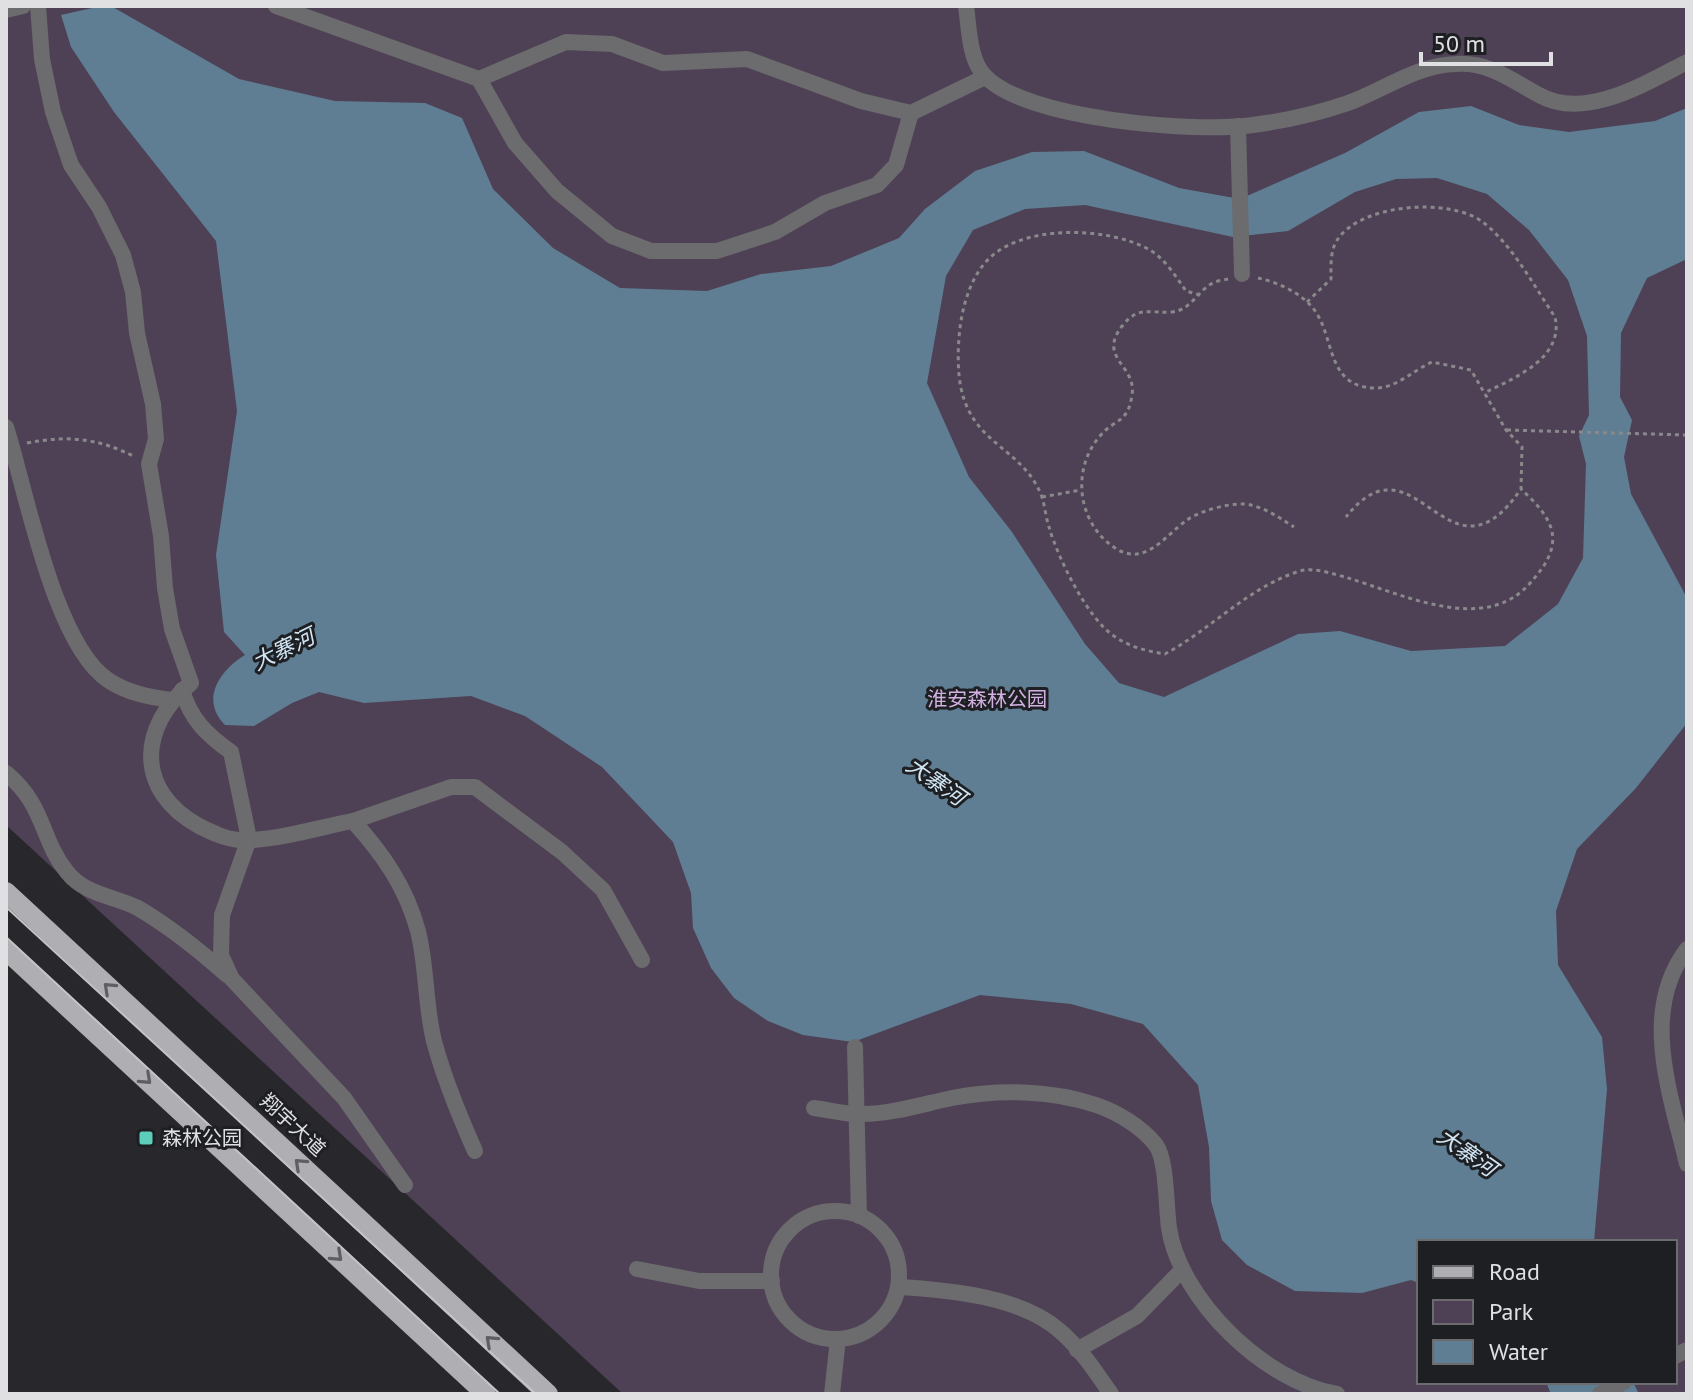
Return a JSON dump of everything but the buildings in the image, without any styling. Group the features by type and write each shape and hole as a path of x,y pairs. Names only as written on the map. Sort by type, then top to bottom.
{"main road":[{"name":"翔宇大道","path":"6,892 548,1394"},
{"path":"6,950 486,1394"}],"street":[{"path":"6,10 23,6"},
{"path":"38,6 42,59 67,152 123,255 133,292 137,333 153,404 156,439 149,464 172,629 191,683 164,709 151,740 157,790 179,815 213,834 249,839 353,821 451,787 475,787 562,852 603,890 642,960"},
{"path":"276,6 479,79 515,143 557,191 612,236 651,251 717,251 775,232 825,203 877,185 896,165 911,113"},
{"path":"966,6 976,63 985,77 1014,96 1076,113 1185,128 1238,126 1348,103 1422,70 1456,64 1487,66 1541,97 1566,103 1597,101 1687,62"},
{"path":"479,79 566,42 612,44 663,63 747,59 861,101 911,113 985,77"},
{"path":"1238,126 1242,274"},
{"path":"6,427 63,618 84,654 106,680 140,696 177,695"},
{"path":"177,695 206,735 231,752 249,839 222,915 221,955 232,979"},
{"path":"6,773 24,788 67,873 95,894 133,906 161,922 232,979 344,1098 405,1185"},
{"path":"353,821 385,857 404,892 418,932 433,1039 451,1095 475,1151"},
{"path":"1687,949 1662,1004 1662,1054 1687,1164"},
{"path":"855,1047 859,1216"},
{"path":"814,1108 857,1114 957,1097 1017,1092 1096,1105 1133,1123 1158,1146 1170,1230 1181,1271 1198,1298 1237,1342 1323,1392 1337,1394"},
{"path":"844,1211 859,1216 881,1230 893,1246 899,1266 899,1287 891,1307 877,1323 859,1334 838,1339 817,1336 798,1327 783,1312 772,1281 776,1251 787,1232 803,1219 823,1212 844,1211"},
{"path":"637,1269 699,1281 772,1281"},
{"path":"1077,1350 1137,1316 1181,1271"},
{"path":"899,1287 941,1289 1003,1301 1058,1329 1111,1394"},
{"path":"832,1394 838,1339"},
{"path":"1600,1394 1620,1384"}],"path":[{"path":"1307,302 1331,279 1334,245 1343,233 1386,213 1415,205 1461,210 1483,222 1499,237 1555,317 1558,332 1555,346 1516,378 1486,392"},
{"path":"1200,295 1186,291 1169,267 1150,250 1101,236 1047,233 999,249 983,265 963,313 959,377 969,412 983,434 1031,477 1042,497 1049,528 1092,613 1112,636 1140,650 1165,654 1239,604 1303,570 1333,574 1429,604 1498,607 1523,592 1542,569 1553,544 1549,523 1538,505 1521,489"},
{"path":"1294,527 1272,512 1249,504 1188,519 1162,545 1141,553 1117,549 1097,531 1081,490 1087,455 1101,434 1125,418 1130,406 1133,389 1125,368 1113,355 1113,340 1134,313 1150,309 1173,312 1200,295 1209,284 1242,274 1267,280 1307,302 1321,323 1337,371 1358,383 1376,388 1396,383 1432,362 1471,370 1506,430 1522,447 1521,489 1492,517 1474,526 1452,525 1418,498 1405,491 1387,489 1371,492 1346,517"},
{"path":"1506,430 1687,435"},
{"path":"12,446 58,437 95,439 149,464"},
{"path":"1042,497 1081,490"}],"green space":[{"name":"淮安森林公园","path":"6,6 1687,6 1687,1394 623,1394 6,825"}],"water":[{"name":"大寨河","path":"111,6 239,79 335,101 425,103 462,118 493,189 553,248 620,288 707,291 761,274 831,266 899,238 925,209 975,171 1032,152 1084,151 1179,188 1240,199 1345,153 1419,112 1471,106 1519,125 1569,132 1655,121 1687,108 1687,259 1647,278 1621,333 1620,397 1632,420 1624,457 1631,494 1687,598 1687,723 1636,788 1577,849 1556,911 1558,965 1602,1037 1607,1089 1594,1240 1417,1240 1417,1282 1411,1280 1362,1293 1295,1291 1247,1265 1222,1240 1211,1201 1209,1147 1198,1085 1143,1024 1071,1004 980,995 853,1042 803,1035 768,1021 734,998 711,968 693,928 691,893 673,842 602,767 525,716 471,696 364,703 319,692 292,703 254,726 225,725 214,706 213,696 227,669 245,655 224,632 216,555 237,411 216,241 114,112 71,47 61,15","holes":["1437,178 1487,194 1529,230 1568,280 1587,336 1589,415 1579,436 1586,464 1583,558 1558,604 1505,646 1411,651 1340,631 1298,634 1164,697 1119,683 1085,644 1012,532 969,477 927,383 946,276 973,230 1025,209 1085,205 1233,237 1288,231 1355,192 1396,179"]},
{"path":"1547,1384 1634,1384 1639,1394 1551,1394"}],"tram line":[{"path":"6,907 536,1394"},
{"path":"6,937 500,1394"}],"place":[{"name":"森林公园","path":"146,1138"}]}
